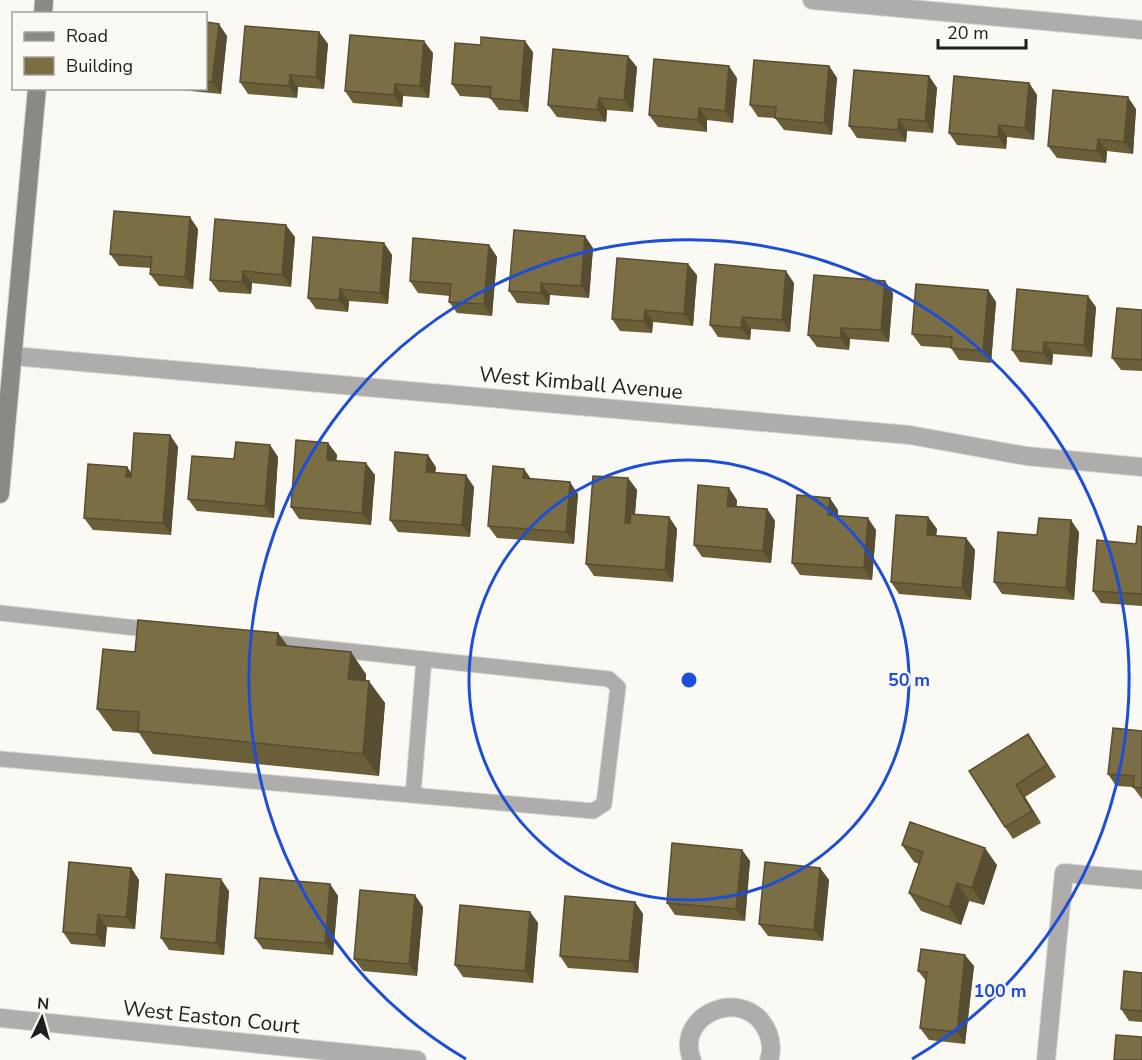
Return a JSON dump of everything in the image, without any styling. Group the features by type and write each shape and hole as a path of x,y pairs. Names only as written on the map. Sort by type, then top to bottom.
{"main road":[{"path":"0,494 37,90"}],"street":[{"path":"812,0 1142,30"},
{"name":"West Kimball Avenue","path":"14,356 910,435 1026,456 1142,467"},
{"path":"1046,1060 1064,873 1142,880"},
{"path":"692,1060 690,1039 696,1024 708,1013 723,1007 739,1007 753,1014 764,1025 771,1040 769,1060"},
{"name":"West Easton Court","path":"0,1018 417,1060"}],"lane":[{"path":"0,614 175,632"},
{"path":"0,759 593,811 604,804 618,687 609,679 246,640"},
{"path":"413,795 424,659"}],"building":[{"path":"207,22 219,24 212,82 207,82"},
{"path":"245,26 319,32 316,77 290,75 289,86 240,82"},
{"path":"350,35 424,41 420,86 395,84 394,95 345,91"},
{"path":"481,37 525,41 520,101 490,98 491,87 452,84 455,43 481,45"},
{"path":"553,49 628,56 624,100 599,98 597,110 548,105"},
{"path":"654,59 729,66 725,111 699,108 698,120 649,115"},
{"path":"754,60 829,66 824,123 775,118 776,107 750,105"},
{"path":"854,70 929,76 925,121 899,119 898,130 849,126"},
{"path":"954,76 1029,83 1025,128 999,125 998,137 949,133"},
{"path":"1053,90 1128,97 1124,142 1098,139 1097,151 1048,146"},
{"path":"114,211 190,217 185,277 150,274 152,257 110,254"},
{"path":"215,219 286,225 282,275 243,271 242,282 210,280"},
{"path":"514,230 585,236 581,286 541,283 541,293 509,291"},
{"path":"313,237 384,243 380,293 340,289 339,300 308,298"},
{"path":"413,238 489,245 484,304 449,302 451,284 410,281"},
{"path":"617,258 688,264 684,314 645,310 644,321 612,319"},
{"path":"715,264 786,271 782,320 742,317 741,328 710,325"},
{"path":"814,275 885,281 881,330 841,328 841,338 808,335"},
{"path":"916,284 988,290 983,351 951,348 952,337 912,334"},
{"path":"1017,289 1088,296 1084,345 1044,342 1043,353 1012,350"},
{"path":"1117,308 1142,310 1142,360 1112,358"},
{"path":"134,433 170,435 163,523 84,518 88,464 127,467 126,477 131,477"},
{"path":"296,440 328,443 327,460 366,463 362,513 291,507"},
{"path":"236,442 270,445 265,506 188,499 192,456 234,459"},
{"path":"395,452 428,455 426,472 466,475 462,525 390,520"},
{"path":"493,466 524,469 523,478 570,482 566,532 488,526"},
{"path":"593,476 628,478 625,523 630,523 631,514 669,517 665,570 586,564"},
{"path":"698,485 729,488 727,506 767,509 763,551 694,545"},
{"path":"797,495 830,498 828,515 868,518 864,568 792,563"},
{"path":"896,515 928,517 927,535 966,538 962,588 891,582"},
{"path":"1039,518 1071,520 1066,588 994,582 998,532 1037,535"},
{"path":"1138,526 1142,527 1142,594 1093,591 1097,540 1136,544"},
{"path":"138,620 278,633 277,645 351,652 348,679 369,681 363,754 138,731 139,712 97,709 103,649 135,652"},
{"path":"1113,728 1142,731 1142,788 1133,787 1134,776 1108,774"},
{"path":"1028,734 1047,765 1016,785 1032,811 1005,827 969,771"},
{"path":"910,822 985,848 972,888 957,883 949,907 909,893 923,852 902,845"},
{"path":"672,843 742,850 736,909 667,903"},
{"path":"69,862 131,868 126,917 98,915 96,935 63,932"},
{"path":"765,862 820,868 814,930 759,924"},
{"path":"166,874 221,879 216,943 161,938"},
{"path":"260,878 330,884 325,943 255,938"},
{"path":"360,890 415,895 409,964 354,959"},
{"path":"565,896 635,902 629,961 560,956"},
{"path":"460,905 530,912 525,971 455,965"},
{"path":"921,949 965,955 957,1032 920,1028 927,972 918,971"},
{"path":"1124,971 1142,973 1142,1011 1121,1009"},
{"path":"1116,1035 1142,1037 1142,1060 1114,1060"}]}
